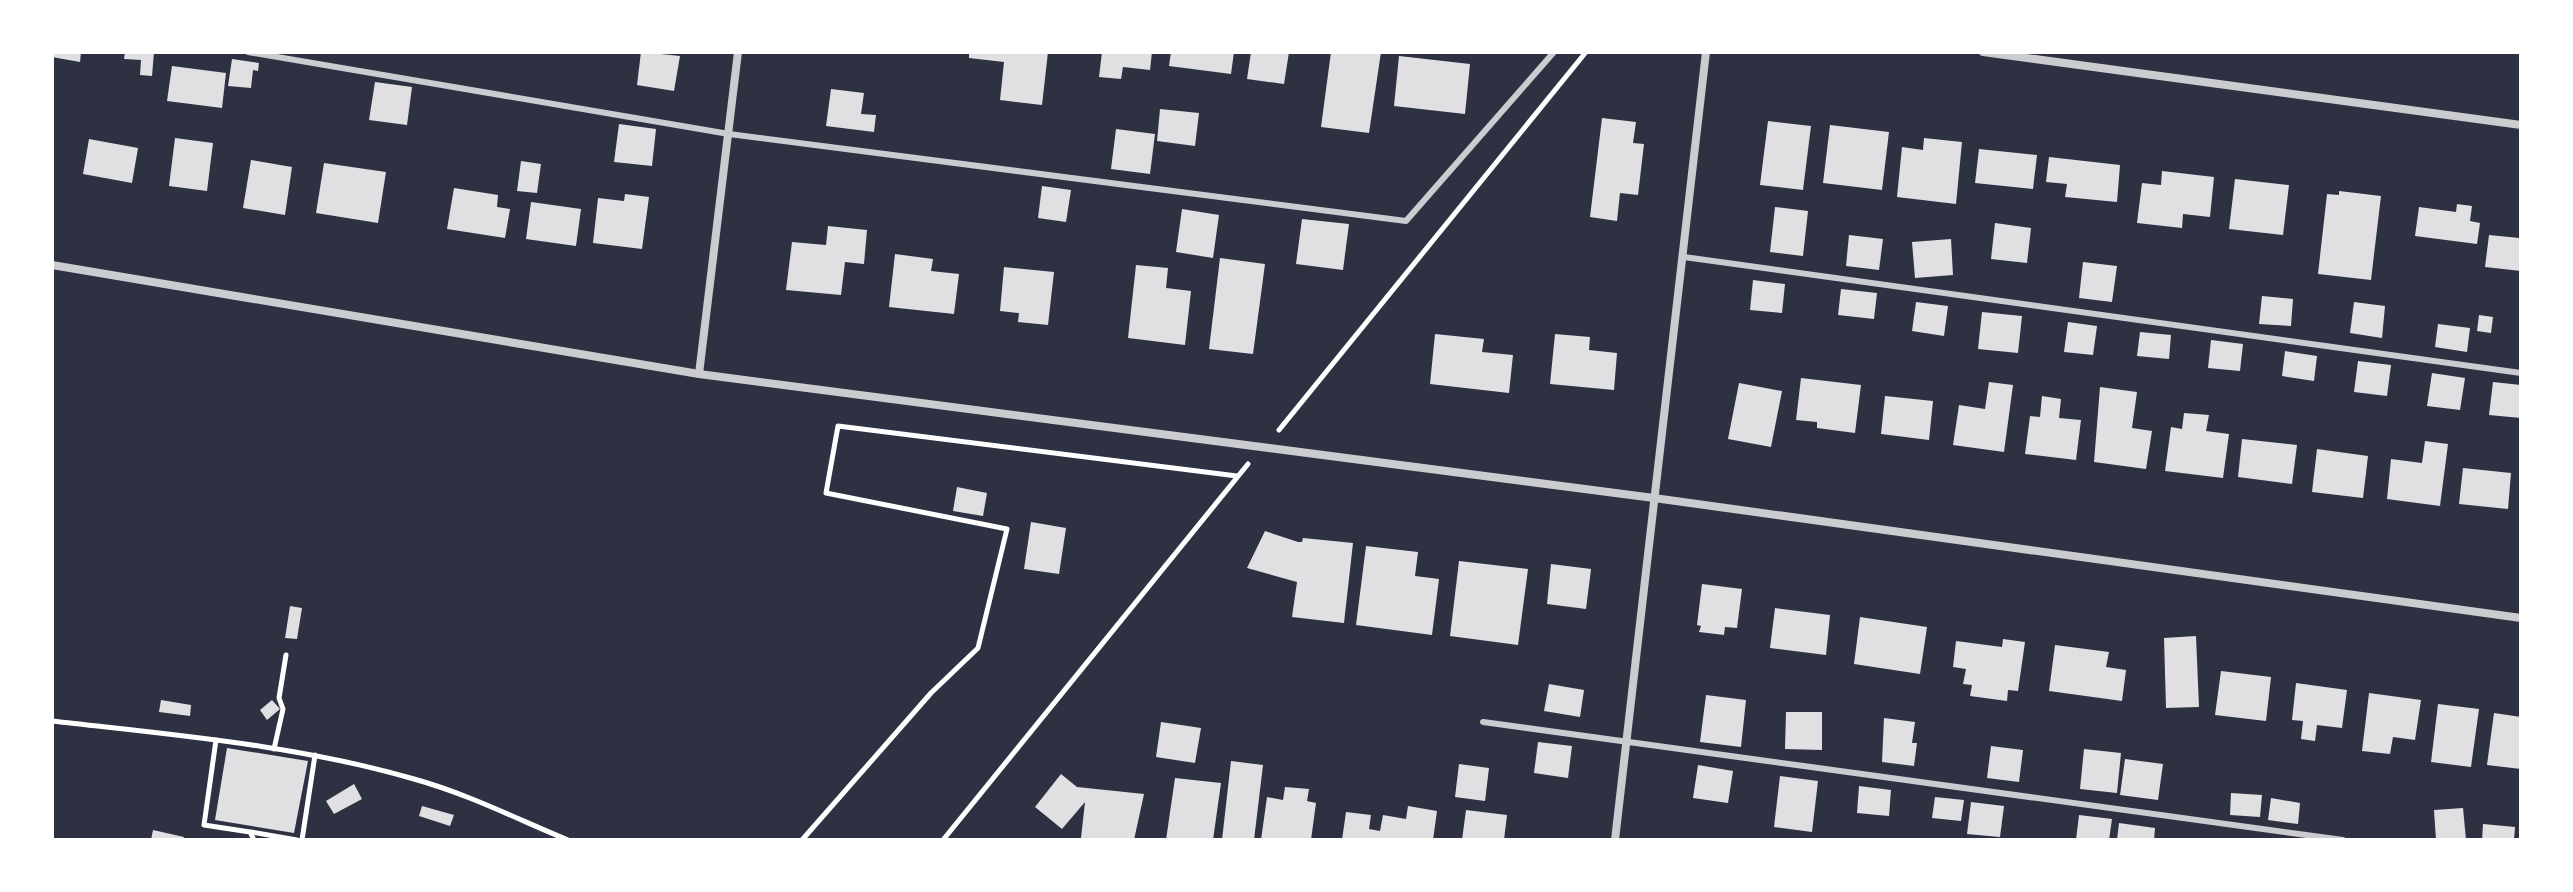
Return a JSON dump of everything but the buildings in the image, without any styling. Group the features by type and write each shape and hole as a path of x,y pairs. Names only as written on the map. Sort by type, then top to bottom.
{"street":[{"path":"699,374 738,52"},
{"path":"1615,840 1706,52"},
{"path":"1983,52 2521,125"},
{"path":"52,265 699,374 1654,498 2521,618"}],"lane":[{"path":"248,52 729,134 1406,221 1554,52"},
{"path":"1684,257 2521,373"},
{"path":"1483,722 2343,840"}],"path":[{"path":"1284,424 1586,52"},
{"path":"802,840 931,693 978,648 1007,529 826,493 838,426 1237,476 943,840"},
{"path":"274,749 283,709 279,698 286,655"},
{"path":"52,721 315,755 462,794 568,840"},
{"path":"216,740 204,825 300,840 315,755"},
{"path":"250,832 254,840"}]}
